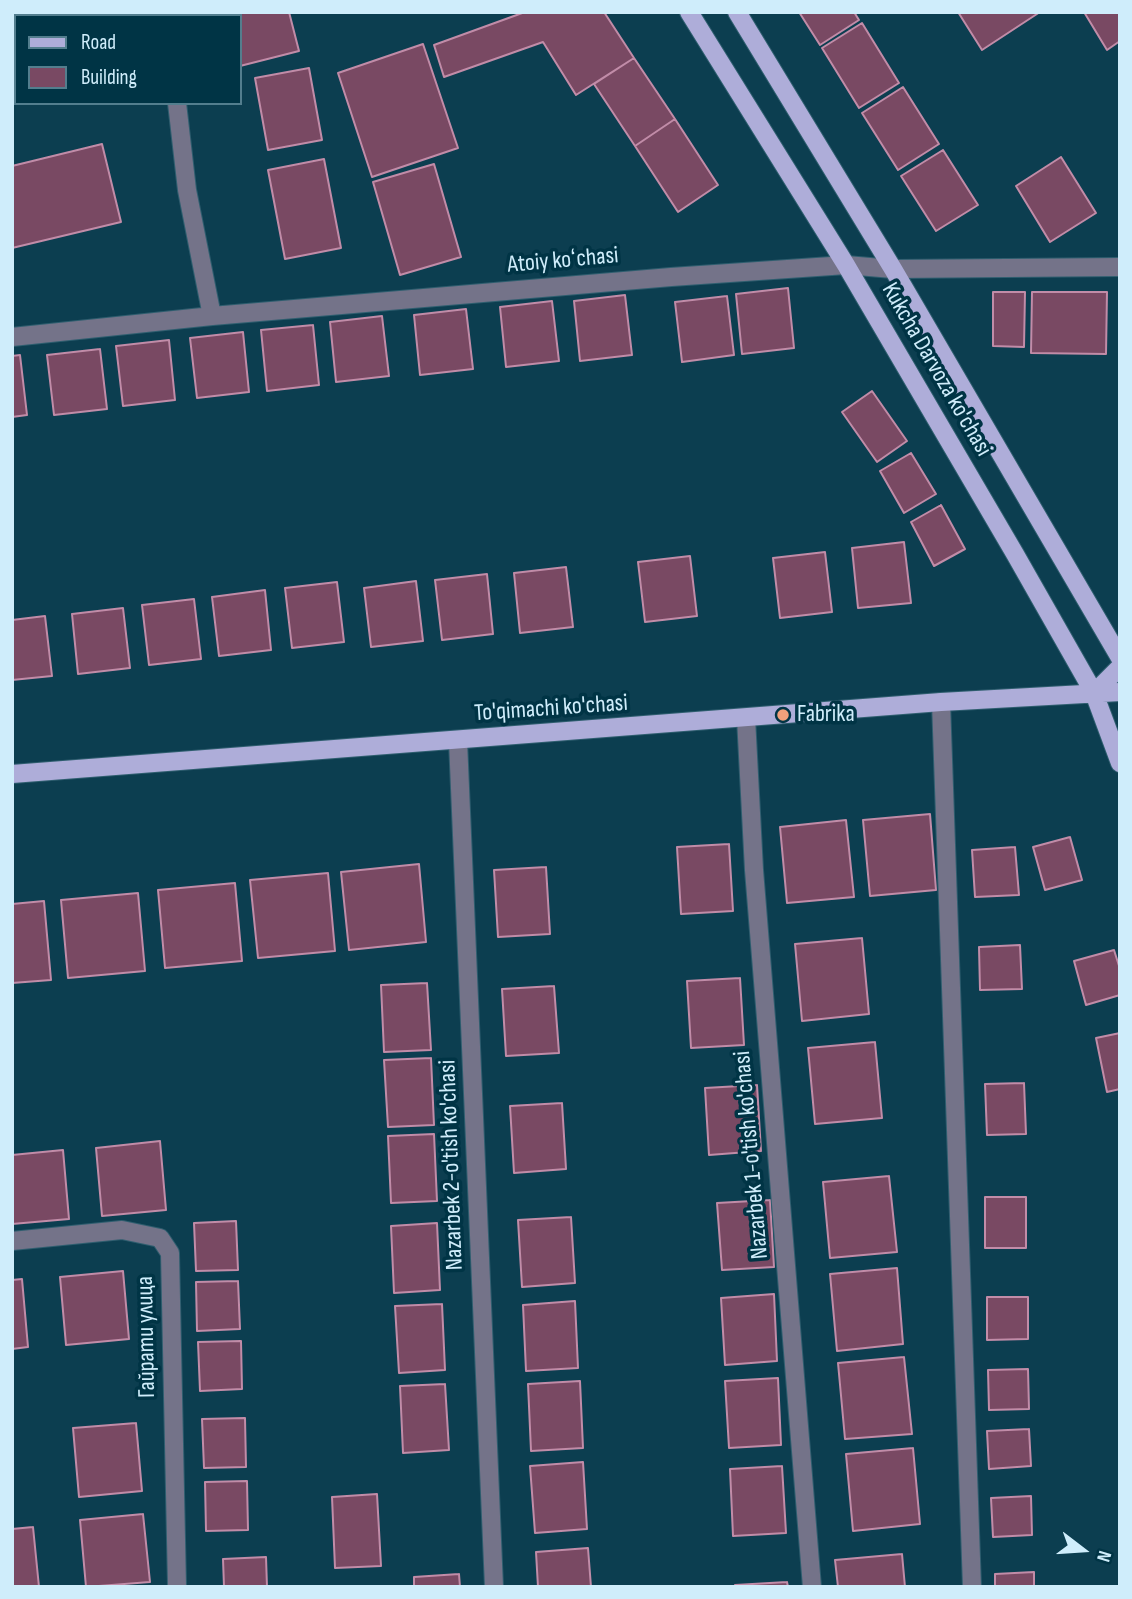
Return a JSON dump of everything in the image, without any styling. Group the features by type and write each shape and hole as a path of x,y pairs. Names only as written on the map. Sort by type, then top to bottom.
{"main road":[{"name":"Kukcha Darvoza ko'chasi","path":"689,12 846,265 1094,693 1120,763"},
{"name":"Kukcha Darvoza ko'chasi","path":"737,12 893,269 1120,658"},
{"path":"1094,693 1120,667"},
{"name":"To'qimachi ko'chasi","path":"12,774 941,702 1120,692"}],"street":[{"path":"177,105 187,191 212,316"},
{"name":"Atoiy koʻchasi","path":"12,337 212,316 657,278 846,265 893,269 1120,267"},
{"path":"941,702 972,1587"},
{"name":"Nazarbek 1-o'tish ko'chasi","path":"746,718 754,870 811,1587"},
{"name":"Nazarbek 2-o'tish ko'chasi","path":"458,741 494,1587"},
{"name":"Гайрати улица","path":"12,1241 122,1230 160,1238 170,1252 177,1587"}],"building":[{"path":"22,12 94,14 22,14"},
{"path":"289,12 299,51 242,65 242,14 174,14"},
{"path":"525,12 604,12 634,58 576,95 543,42 444,77 434,45"},
{"path":"799,12 854,12 859,20 820,45"},
{"path":"958,12 1040,12 982,50"},
{"path":"1084,12 1120,12 1120,41 1107,50"},
{"path":"862,23 899,83 859,108 822,48"},
{"path":"423,44 458,148 372,177 338,73"},
{"path":"634,58 675,119 635,146 594,84"},
{"path":"309,68 322,140 268,150 255,78"},
{"path":"903,87 939,144 898,170 862,113"},
{"path":"675,119 718,185 678,212 635,146"},
{"path":"102,144 121,222 12,248 12,166"},
{"path":"943,150 978,205 936,231 901,176"},
{"path":"1061,157 1096,213 1050,242 1016,186"},
{"path":"324,159 341,248 285,259 268,170"},
{"path":"434,164 461,257 400,275 373,182"},
{"path":"788,288 794,348 742,354 736,294"},
{"path":"993,292 1025,292 1024,347 993,346"},
{"path":"1032,292 1107,292 1106,354 1031,353"},
{"path":"625,295 632,355 580,361 574,301"},
{"path":"727,296 734,355 682,362 675,302"},
{"path":"552,301 559,361 506,367 500,307"},
{"path":"466,309 473,369 420,375 414,315"},
{"path":"382,316 389,376 336,382 330,322"},
{"path":"313,325 319,385 267,391 261,330"},
{"path":"243,332 249,392 197,398 190,338"},
{"path":"169,340 175,400 123,406 116,346"},
{"path":"100,349 107,409 54,415 47,355"},
{"path":"20,355 27,415 12,417 12,356"},
{"path":"872,391 907,441 877,462 842,412"},
{"path":"911,453 936,494 904,513 880,471"},
{"path":"941,505 965,549 934,566 911,522"},
{"path":"904,542 911,603 858,608 852,548"},
{"path":"825,552 832,612 780,618 773,558"},
{"path":"690,556 697,616 645,622 638,562"},
{"path":"566,567 573,627 520,633 514,573"},
{"path":"487,574 493,634 442,640 435,580"},
{"path":"416,581 423,641 371,647 364,588"},
{"path":"337,582 344,642 292,648 285,588"},
{"path":"265,590 271,650 219,656 212,597"},
{"path":"194,599 201,659 149,665 142,605"},
{"path":"123,608 130,668 78,674 72,614"},
{"path":"45,616 52,676 12,680 12,620"},
{"path":"930,814 936,890 870,896 863,820"},
{"path":"846,820 854,897 787,903 780,827"},
{"path":"1070,837 1082,880 1045,890 1033,847"},
{"path":"729,844 733,911 681,914 677,847"},
{"path":"1015,847 1019,895 975,897 972,850"},
{"path":"419,864 426,942 349,950 341,872"},
{"path":"546,867 550,934 498,937 494,870"},
{"path":"328,873 335,951 258,958 250,880"},
{"path":"235,883 242,961 165,968 158,890"},
{"path":"138,893 145,971 68,978 61,900"},
{"path":"44,901 51,980 12,983 12,904"},
{"path":"862,938 869,1014 802,1021 795,944"},
{"path":"1020,945 1022,989 980,990 979,947"},
{"path":"1114,950 1120,969 1120,995 1086,1005 1074,961"},
{"path":"740,978 744,1045 691,1048 687,981"},
{"path":"427,983 431,1050 384,1052 381,985"},
{"path":"554,986 559,1053 506,1056 502,989"},
{"path":"1120,1033 1120,1089 1107,1092 1096,1038"},
{"path":"875,1042 882,1118 815,1124 808,1048"},
{"path":"431,1058 434,1125 388,1127 384,1060"},
{"path":"1024,1083 1026,1134 987,1135 985,1084"},
{"path":"757,1085 761,1151 709,1155 705,1088"},
{"path":"562,1103 566,1169 514,1173 510,1106"},
{"path":"434,1134 437,1201 391,1203 388,1136"},
{"path":"160,1141 166,1210 102,1216 96,1148"},
{"path":"63,1150 69,1219 12,1224 12,1155"},
{"path":"889,1176 897,1252 830,1258 823,1182"},
{"path":"985,1197 1026,1197 1026,1248 985,1248"},
{"path":"770,1200 774,1267 722,1270 717,1203"},
{"path":"571,1217 575,1283 522,1287 518,1220"},
{"path":"236,1221 238,1270 196,1271 194,1223"},
{"path":"437,1223 440,1290 394,1293 391,1226"},
{"path":"897,1268 903,1344 837,1351 830,1274"},
{"path":"123,1271 129,1339 66,1345 60,1277"},
{"path":"22,1279 28,1347 12,1349 12,1280"},
{"path":"238,1281 240,1329 197,1331 196,1282"},
{"path":"774,1294 777,1361 725,1365 721,1298"},
{"path":"987,1297 1028,1297 1028,1339 987,1340"},
{"path":"575,1301 578,1368 526,1371 523,1305"},
{"path":"442,1304 445,1370 399,1373 395,1306"},
{"path":"241,1341 242,1389 200,1391 198,1342"},
{"path":"904,1357 912,1434 845,1439 838,1363"},
{"path":"1028,1369 1029,1409 989,1410 988,1370"},
{"path":"778,1378 781,1445 729,1448 725,1381"},
{"path":"580,1381 583,1448 531,1451 528,1384"},
{"path":"445,1384 449,1450 403,1453 400,1386"},
{"path":"245,1418 246,1467 204,1468 202,1419"},
{"path":"136,1423 142,1491 79,1497 73,1428"},
{"path":"1029,1429 1031,1466 989,1469 987,1431"},
{"path":"913,1448 920,1524 853,1531 846,1454"},
{"path":"583,1462 587,1529 535,1533 530,1466"},
{"path":"782,1466 786,1533 733,1536 730,1469"},
{"path":"247,1481 248,1530 206,1531 205,1482"},
{"path":"377,1494 381,1566 335,1568 332,1497"},
{"path":"1031,1496 1032,1535 993,1537 991,1498"},
{"path":"143,1514 150,1582 86,1587 80,1520"},
{"path":"33,1527 39,1587 12,1587 12,1529"},
{"path":"588,1548 591,1587 538,1587 536,1552"},
{"path":"902,1554 905,1587 838,1587 835,1560"},
{"path":"266,1557 267,1587 224,1587 223,1559"},
{"path":"1034,1572 1034,1587 995,1587 995,1574"},
{"path":"459,1574 460,1587 414,1587 414,1577"},
{"path":"787,1582 788,1587 735,1587 735,1585"}],"place":[{"name":"Fabrika","path":"783,715"}]}
